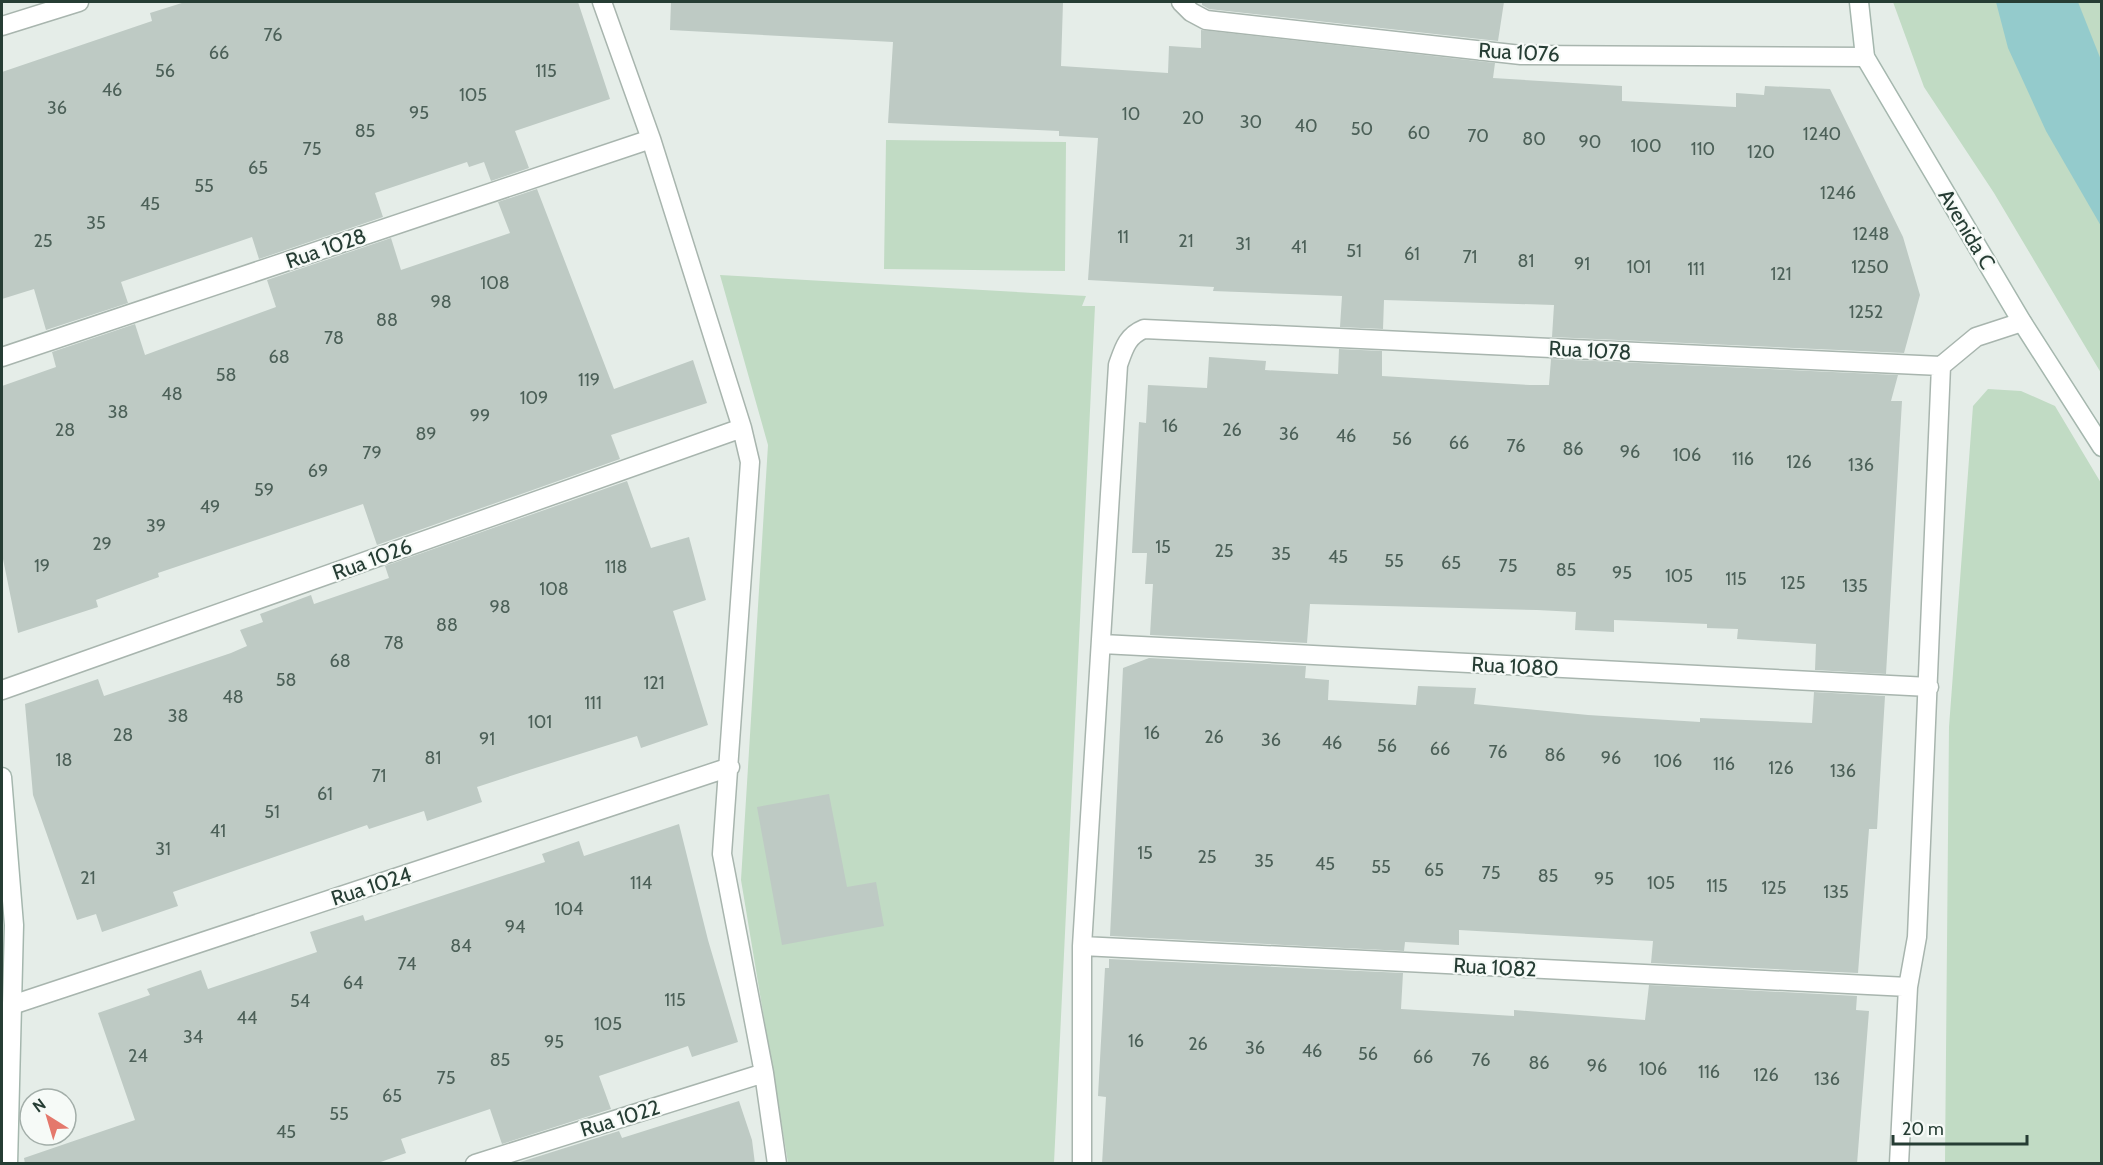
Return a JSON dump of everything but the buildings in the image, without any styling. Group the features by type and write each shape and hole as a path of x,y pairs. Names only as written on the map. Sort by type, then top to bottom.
{"street":[{"path":"2,26 80,2"},
{"path":"602,2 651,139 742,428 750,462 722,854 764,1073 777,1164"},
{"name":"Rua 1076","path":"1181,2 1191,12 1206,20 1521,55 1865,57"},
{"name":"Avenida C","path":"1859,2 1865,57 2022,322 2102,447"},
{"name":"Rua 1028","path":"2,357 651,139"},
{"path":"1899,1164 1908,987 1917,937 1941,366 1976,337 2022,322"},
{"name":"Rua 1078","path":"1102,644 1118,365 1125,342 1134,333 1144,329 1941,366"},
{"name":"Rua 1026","path":"2,690 742,428"},
{"path":"1082,1164 1082,946 1102,644"},
{"name":"Rua 1080","path":"1102,644 1929,687"},
{"name":"Rua 1024","path":"12,1005 730,767"},
{"path":"2,777 14,925 8,1164"},
{"name":"Rua 1082","path":"1082,946 1908,987"},
{"name":"Rua 1022","path":"476,1164 764,1073"}],"green space":[{"path":"1893,2 2101,2 2101,373 1994,193 1924,87"},
{"path":"886,140 1066,142 1065,271 884,269"},
{"path":"720,275 1086,296 1082,306 1095,306 1054,1163 788,1163 741,880 768,445"},
{"path":"1988,389 2021,391 2055,406 2101,483 2101,1163 1945,1163 1949,727 1973,406"}],"water":[{"path":"1996,2 2078,2 2101,60 2101,226 2046,131 2008,48"}]}
